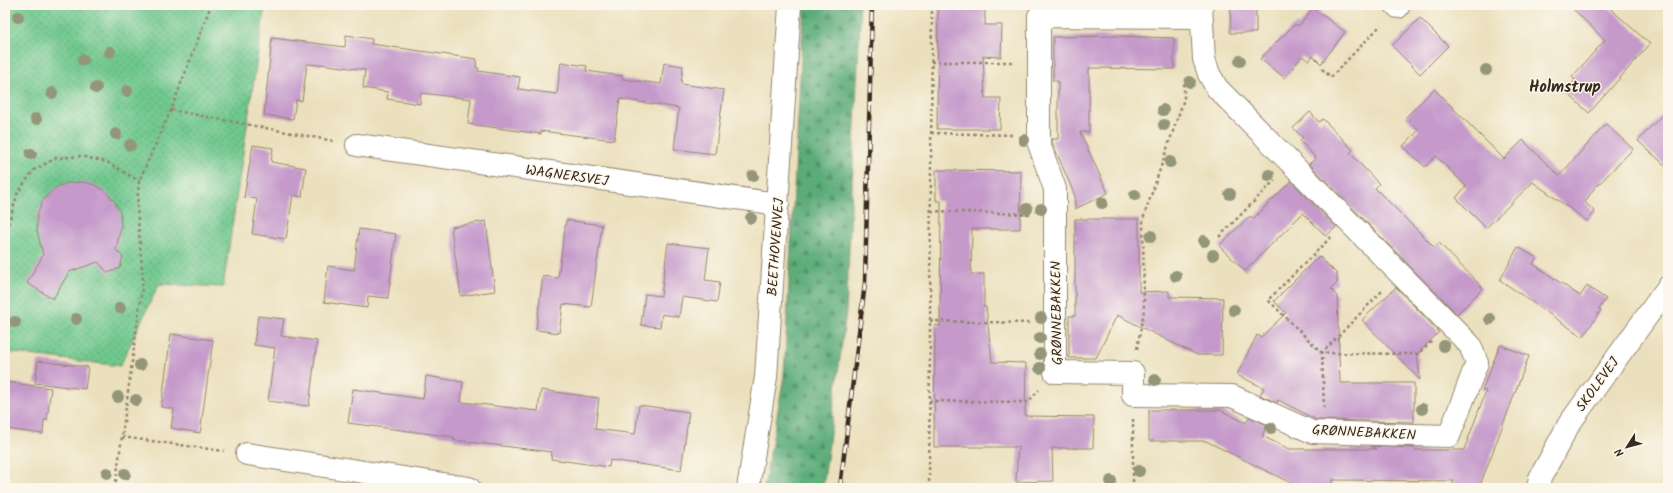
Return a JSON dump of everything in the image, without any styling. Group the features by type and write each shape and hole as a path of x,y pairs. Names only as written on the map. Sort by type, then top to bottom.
{"street":[{"name":"BEETHOVENVEJ","path":"748,488 766,377 790,5"},
{"name":"GRØNNEBAKKEN","path":"1133,373 1055,372 1055,189 1039,144 1039,16 1201,11 1204,59 1209,74 1217,88 1470,345 1477,363 1449,436 1312,432 1232,396 1133,395"},
{"name":"WAGNERSVEJ","path":"357,145 778,204"},
{"name":"SKOLEVEJ","path":"1538,488 1540,478 1569,424 1668,287"},
{"path":"1133,373 1133,395"},
{"path":"247,454 469,488"}],"path":[{"path":"115,488 143,281 137,207 139,181 171,110 212,5"},
{"path":"929,488 932,5"},
{"path":"1322,69 1331,77 1397,6"},
{"path":"931,62 1039,62"},
{"path":"1133,373 1144,310 1143,219 1184,99 1184,77"},
{"path":"171,110 357,145"},
{"path":"931,134 1039,136"},
{"path":"5,228 7,228 18,192 34,170 56,158 80,156 107,162 139,181"},
{"path":"1219,237 1292,164"},
{"path":"930,211 1055,215"},
{"path":"1347,220 1268,300 1322,353 1418,354 1450,324"},
{"path":"1324,432 1322,353 1399,273"},
{"path":"930,320 1055,323"},
{"path":"929,401 1028,402 1055,372"},
{"path":"1133,395 1133,488"},
{"path":"122,437 247,454"}],"green space":[{"path":"5,5 265,5 223,287 159,284 120,366 5,352"},
{"path":"804,5 859,5 860,20 846,312 823,488 764,488 784,376"}],"building":[{"path":"938,5 985,5 985,25 1002,25 1001,57 983,56 985,98 1001,98 1000,129 937,129"},
{"path":"1231,5 1256,5 1256,33 1230,33"},
{"path":"1569,5 1606,5 1650,44 1589,113 1565,91 1575,80 1572,77 1605,40"},
{"path":"1313,8 1345,32 1321,64 1313,56 1309,61 1302,56 1285,78 1260,59 1294,25 1300,25"},
{"path":"1420,18 1448,46 1420,74 1392,46"},
{"path":"346,35 372,39 371,44 477,59 476,68 479,68 478,71 520,77 518,89 557,94 561,62 587,66 586,71 622,76 622,79 661,84 664,63 683,66 681,84 724,90 715,154 674,149 679,108 620,99 614,140 541,131 541,134 468,124 471,99 421,93 420,104 387,99 388,92 363,88 365,70 320,64 307,64 302,101 296,100 293,119 264,115 272,38 345,47"},
{"path":"1117,36 1174,38 1174,69 1089,68 1089,132 1080,132 1108,193 1075,209 1075,196 1052,142 1052,139 1058,139 1058,81 1053,81 1053,37"},
{"path":"1434,89 1504,159 1523,140 1559,176 1606,124 1633,149 1593,190 1585,202 1595,212 1587,221 1533,182 1486,228 1456,198 1466,186 1436,156 1425,167 1403,146 1419,130 1406,117"},
{"path":"1668,108 1668,168 1638,141"},
{"path":"1310,112 1319,122 1323,119 1353,150 1350,153 1379,184 1375,188 1434,247 1439,243 1483,288 1457,314 1309,164 1316,158 1300,141 1303,138 1293,128"},
{"path":"253,145 273,148 271,162 306,168 302,197 293,195 286,239 252,234 257,199 244,197"},
{"path":"936,170 1021,171 1020,229 972,229 971,274 984,274 984,307 986,307 992,362 1026,363 1025,416 1094,417 1093,448 1052,448 1053,481 1016,482 1018,447 934,447 935,325 940,326 941,201 936,201"},
{"path":"1291,181 1336,227 1326,236 1303,213 1245,271 1219,246 1250,216 1253,219"},
{"path":"84,182 95,185 106,192 115,202 120,212 121,226 116,250 123,257 120,268 108,273 98,262 69,272 53,299 27,283 43,255 37,231 37,215 43,200 55,188 67,183"},
{"path":"1075,219 1139,219 1139,292 1169,291 1169,297 1223,298 1222,355 1197,355 1117,315 1096,358 1069,358 1069,316 1075,316"},
{"path":"566,220 602,225 591,307 563,304 559,333 536,330 543,276 558,278"},
{"path":"486,221 495,291 461,296 451,227"},
{"path":"359,229 396,234 388,298 368,296 367,308 324,302 328,266 354,270"},
{"path":"668,243 709,248 705,280 720,282 717,302 682,297 679,317 662,314 660,327 641,325 645,294 661,296"},
{"path":"1518,247 1537,258 1533,264 1580,296 1587,286 1606,299 1599,309 1601,310 1583,337 1500,280"},
{"path":"1319,256 1337,274 1337,283 1331,289 1337,296 1340,383 1414,383 1414,422 1317,420 1278,400 1277,403 1260,395 1264,388 1237,375 1257,335 1261,337 1286,313 1274,301"},
{"path":"1396,287 1439,332 1417,354 1420,380 1362,320"},
{"path":"258,316 284,319 281,336 317,341 309,406 268,401 275,348 254,345"},
{"path":"171,334 213,340 200,433 171,428 174,409 161,407"},
{"path":"1500,345 1529,356 1479,488 1451,488 1454,481 1332,480 1332,488 1301,488 1206,441 1149,441 1149,410 1220,410 1246,423 1249,417 1267,425 1262,436 1289,449 1377,449 1371,446 1414,448 1415,450 1464,450 1486,391 1482,390"},
{"path":"38,361 88,367 85,389 35,383"},
{"path":"426,376 463,382 461,402 538,411 541,390 599,398 595,429 635,434 639,405 689,412 681,470 610,460 609,467 551,459 552,452 453,440 454,437 348,423 353,389 423,399"},
{"path":"5,382 51,388 47,420 44,420 43,434 5,429"}],"railway":[{"path":"840,488 865,283 872,5"}],"district":[{"name":"Holmstrup","path":"1565,86"}]}
